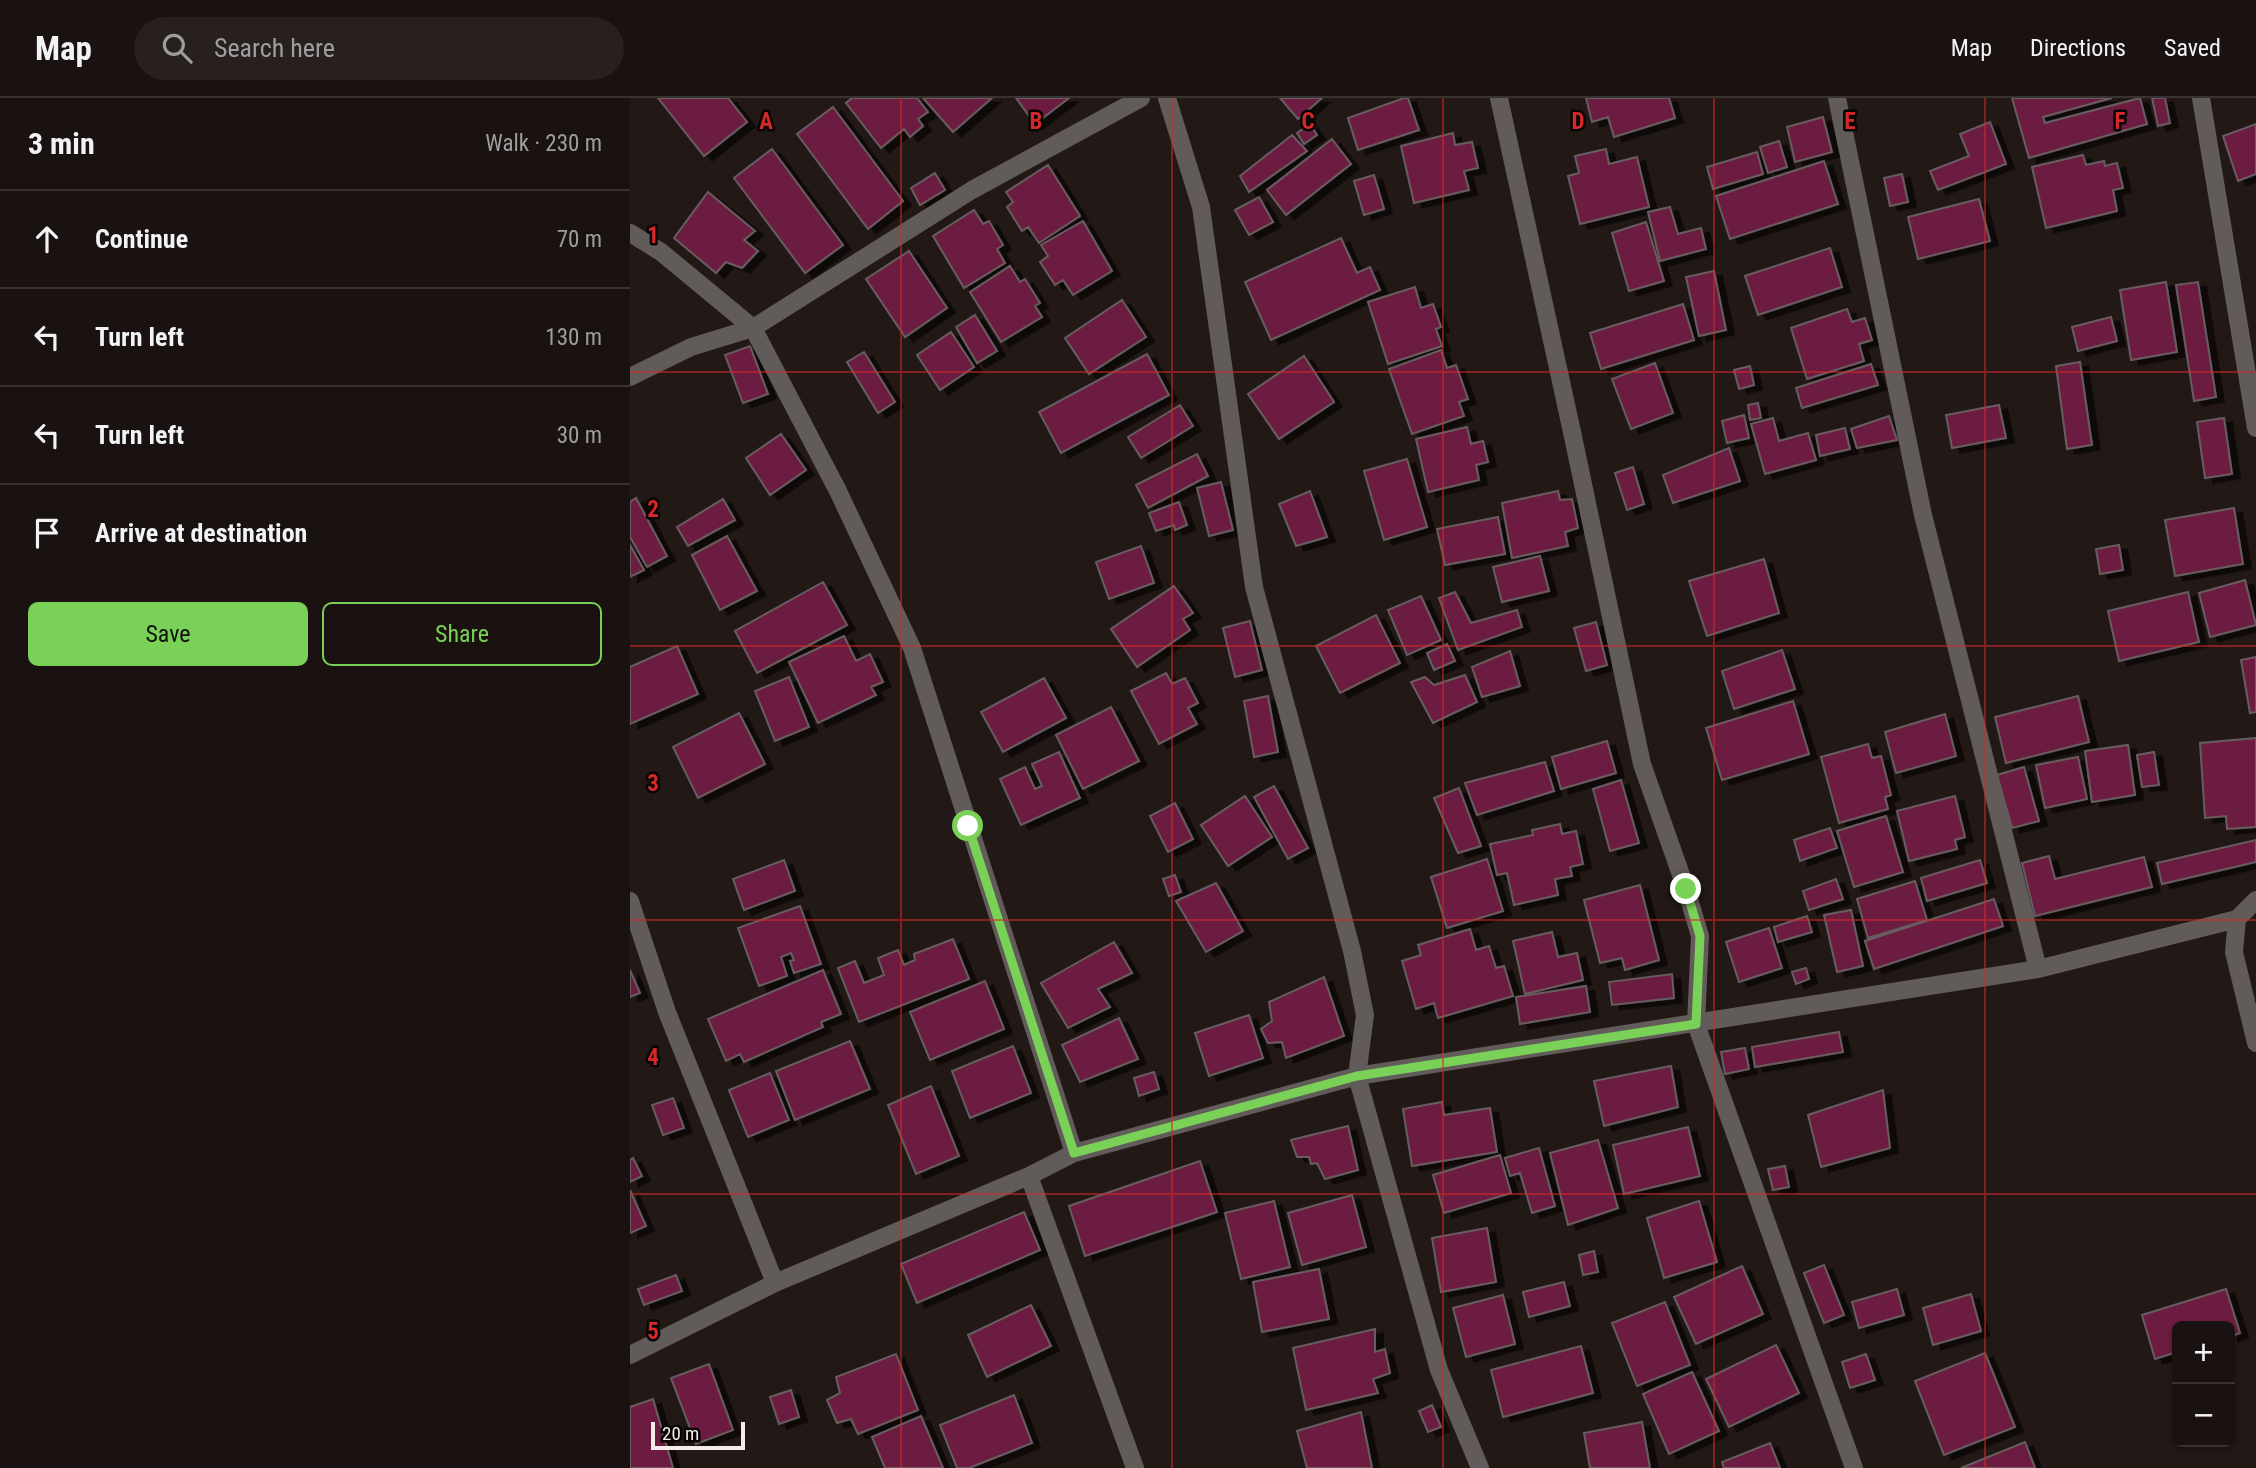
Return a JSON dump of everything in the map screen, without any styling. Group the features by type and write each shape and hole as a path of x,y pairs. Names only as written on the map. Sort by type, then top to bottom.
{"street":[{"path":"630,377 691,347 753,328 972,190 1141,98"},
{"path":"1167,98 1201,207 1254,587 1352,951 1365,1015 1357,1076 1439,1370 1480,1468"},
{"path":"1499,98 1642,764 1700,936 1696,1024 1854,1468"},
{"path":"1837,98 1923,515 2038,969"},
{"path":"2200,98 2256,428"},
{"path":"630,233 661,252 753,328 838,491 912,648 1074,1153"},
{"path":"630,1355 775,1283 1029,1176 1074,1153 1357,1076 2038,969 2237,919 2256,900"},
{"path":"630,901 667,1012 775,1283"},
{"path":"2237,919 2234,952 2256,1043"},
{"path":"1029,1176 1135,1468"}],"building":[{"path":"658,98 728,98 747,122 704,156"},
{"path":"852,98 917,98 928,112 918,119 923,126 910,137 904,129 881,148 846,103"},
{"path":"923,98 992,98 953,132"},
{"path":"1016,98 1069,98 1035,124"},
{"path":"1280,98 1322,98 1298,119"},
{"path":"1408,98 1419,130 1358,150 1348,118"},
{"path":"1586,98 1669,98 1675,118 1614,137 1608,117 1592,122"},
{"path":"2012,98 2112,98 2043,117 2045,123 2140,98 2147,124 2029,158"},
{"path":"2152,98 2165,98 2170,123 2158,126"},
{"path":"833,107 903,201 868,229 797,134"},
{"path":"1823,117 1832,152 1795,162 1787,127"},
{"path":"1990,122 2006,164 1938,190 1930,171 1969,156 1960,134"},
{"path":"1310,124 1317,135 1304,144 1297,133"},
{"path":"2256,124 2256,174 2238,181 2223,136"},
{"path":"1453,133 1455,145 1472,142 1478,168 1464,171 1469,190 1414,203 1401,146"},
{"path":"1292,135 1307,151 1249,192 1240,176"},
{"path":"1332,139 1351,164 1286,215 1267,190"},
{"path":"1779,141 1787,167 1768,173 1760,147"},
{"path":"772,149 843,245 805,273 734,178"},
{"path":"1606,149 1609,164 1637,157 1649,207 1580,224 1568,176 1579,173 1575,156"},
{"path":"1757,152 1763,174 1713,189 1707,167"},
{"path":"2083,155 2086,165 2104,161 2105,166 2117,163 2123,188 2113,190 2117,211 2046,228 2032,167"},
{"path":"1824,161 1838,204 1730,239 1716,196"},
{"path":"1048,165 1080,216 1039,243 1028,227 1022,231 1007,207 1013,202 1006,192"},
{"path":"935,173 945,190 920,205 911,188"},
{"path":"1902,174 1908,202 1890,206 1884,178"},
{"path":"1374,175 1384,209 1364,215 1354,181"},
{"path":"708,192 755,231 744,240 758,251 742,268 726,262 716,273 674,238"},
{"path":"1259,197 1273,222 1249,235 1235,210"},
{"path":"1979,199 1990,241 1918,259 1908,217"},
{"path":"1670,207 1678,234 1701,228 1706,249 1660,261 1648,212"},
{"path":"974,210 983,224 989,221 1003,245 997,249 1005,263 964,288 933,236"},
{"path":"1083,221 1112,271 1073,295 1063,280 1055,285 1040,262 1048,256 1041,245"},
{"path":"1646,222 1664,281 1629,291 1612,233"},
{"path":"1341,238 1357,273 1370,267 1380,290 1271,340 1245,282"},
{"path":"1830,248 1842,287 1758,315 1745,276"},
{"path":"909,251 947,308 905,337 866,279"},
{"path":"1010,266 1020,282 1025,279 1040,303 1035,306 1042,317 1001,342 970,292"},
{"path":"1714,271 1726,330 1699,336 1686,277"},
{"path":"2166,282 2177,352 2131,360 2120,290"},
{"path":"2198,282 2216,397 2194,401 2176,285"},
{"path":"1415,287 1421,308 1433,304 1441,327 1436,329 1442,346 1388,364 1368,302"},
{"path":"1122,300 1146,337 1089,374 1065,338"},
{"path":"1683,304 1694,340 1601,369 1590,333"},
{"path":"1847,309 1852,322 1865,318 1872,340 1859,344 1864,361 1807,379 1791,328"},
{"path":"975,315 997,351 977,363 956,327"},
{"path":"2111,317 2117,341 2078,351 2072,327"},
{"path":"951,332 974,367 940,390 917,355"},
{"path":"750,346 768,394 743,403 725,355"},
{"path":"1441,350 1447,368 1456,365 1468,399 1459,402 1464,416 1412,434 1389,369"},
{"path":"864,352 895,402 878,413 847,362"},
{"path":"1147,354 1169,395 1061,453 1039,412"},
{"path":"1304,356 1334,402 1279,439 1248,394"},
{"path":"2080,362 2092,445 2067,449 2056,366"},
{"path":"1655,363 1673,413 1631,429 1612,379"},
{"path":"1871,364 1878,385 1802,408 1796,388"},
{"path":"1750,366 1754,385 1739,389 1734,370"},
{"path":"1758,403 1761,418 1750,420 1748,405"},
{"path":"1180,405 1193,426 1141,458 1128,437"},
{"path":"1999,405 2006,438 1952,448 1946,415"},
{"path":"1744,415 1749,438 1727,443 1722,421"},
{"path":"1889,416 1897,440 1857,448 1851,429"},
{"path":"1773,418 1779,441 1808,433 1816,460 1765,474 1751,424"},
{"path":"2224,418 2232,474 2205,478 2197,422"},
{"path":"1467,427 1471,444 1483,441 1488,462 1476,465 1479,480 1428,492 1416,439"},
{"path":"1845,428 1850,449 1820,456 1816,435"},
{"path":"781,434 806,470 770,495 746,458"},
{"path":"1729,448 1740,481 1673,503 1663,475"},
{"path":"1197,454 1208,476 1148,508 1136,485"},
{"path":"1407,459 1427,527 1384,540 1364,471"},
{"path":"1633,467 1644,504 1627,510 1615,473"},
{"path":"1221,482 1233,530 1209,536 1197,488"},
{"path":"1310,491 1327,537 1296,546 1279,504"},
{"path":"1558,491 1560,500 1572,499 1578,528 1565,532 1568,546 1512,558 1502,503"},
{"path":"636,498 667,556 647,567 630,537 630,502"},
{"path":"723,499 735,520 688,546 677,527"},
{"path":"1179,502 1187,525 1175,530 1174,525 1156,531 1149,513"},
{"path":"2234,508 2243,564 2175,576 2165,520"},
{"path":"1498,517 1505,554 1445,565 1437,529"},
{"path":"727,536 757,591 720,610 692,555"},
{"path":"630,545 644,570 630,577"},
{"path":"2119,545 2123,570 2100,574 2096,549"},
{"path":"1141,546 1154,583 1109,599 1096,562"},
{"path":"1540,556 1549,591 1502,602 1493,567"},
{"path":"1764,559 1779,613 1707,636 1689,581"},
{"path":"2245,580 2256,625 2210,637 2199,593"},
{"path":"823,582 847,625 757,673 735,631"},
{"path":"1174,586 1193,613 1183,619 1190,630 1137,667 1111,629"},
{"path":"1455,592 1471,623 1517,610 1522,627 1458,650 1439,598"},
{"path":"2188,592 2199,642 2119,661 2108,611"},
{"path":"1421,596 1441,640 1407,655 1388,610"},
{"path":"1376,615 1400,663 1340,693 1316,646"},
{"path":"1250,621 1262,670 1235,677 1223,628"},
{"path":"1596,622 1607,665 1586,671 1574,628"},
{"path":"844,636 856,661 870,654 883,682 871,687 876,695 818,723 789,662"},
{"path":"1447,644 1455,661 1434,670 1427,653"},
{"path":"677,646 698,694 630,724 630,667"},
{"path":"1782,650 1795,689 1734,709 1722,671"},
{"path":"1510,651 1520,686 1482,697 1472,667"},
{"path":"2256,657 2256,712 2250,713 2241,660"},
{"path":"1166,673 1172,684 1185,678 1198,703 1188,708 1197,724 1159,744 1131,691"},
{"path":"1465,675 1477,702 1433,723 1411,682 1425,677 1434,685"},
{"path":"789,677 809,727 775,741 755,691"},
{"path":"1044,678 1066,718 1003,752 981,712"},
{"path":"1268,696 1278,752 1254,757 1244,701"},
{"path":"2078,696 2089,742 2006,763 1995,717"},
{"path":"1793,701 1809,754 1722,780 1706,728"},
{"path":"1111,707 1139,761 1083,789 1056,735"},
{"path":"739,713 765,764 698,798 673,747"},
{"path":"1945,714 1956,756 1896,773 1885,732"},
{"path":"2256,738 2256,827 2227,829 2226,816 2205,818 2200,743"},
{"path":"1607,741 1616,773 1561,789 1552,757"},
{"path":"1868,744 1872,758 1881,756 1891,795 1885,797 1888,809 1839,823 1821,757"},
{"path":"2128,745 2135,795 2092,802 2085,751"},
{"path":"1059,752 1080,798 1021,825 1000,779 1025,767 1035,789 1042,786 1032,764"},
{"path":"2154,752 2159,785 2142,787 2137,755"},
{"path":"2078,757 2087,799 2045,808 2036,765"},
{"path":"1545,762 1554,791 1477,815 1465,783"},
{"path":"2024,767 2039,821 2012,828 1997,775"},
{"path":"1621,780 1639,843 1610,851 1593,789"},
{"path":"1274,786 1308,848 1288,859 1254,797"},
{"path":"1459,788 1481,846 1458,853 1434,798"},
{"path":"1245,796 1272,837 1228,866 1201,825"},
{"path":"1955,796 1965,837 1955,840 1957,849 1909,861 1897,811"},
{"path":"1175,803 1193,839 1168,852 1150,816"},
{"path":"1886,816 1903,872 1854,887 1837,831"},
{"path":"1560,824 1562,834 1576,831 1583,864 1570,867 1572,876 1555,879 1558,895 1514,905 1507,873 1497,875 1490,844 1533,835 1532,830"},
{"path":"1830,828 1837,848 1800,861 1794,840"},
{"path":"2256,840 2256,862 2162,884 2157,863"},
{"path":"2049,856 2055,879 2144,857 2152,887 2035,916 2022,863"},
{"path":"1487,859 1503,911 1447,928 1431,877"},
{"path":"784,860 795,891 744,910 733,879"},
{"path":"1980,860 1987,883 1927,901 1921,878"},
{"path":"1175,875 1181,892 1169,896 1163,879"},
{"path":"1836,879 1843,899 1809,910 1803,891"},
{"path":"1915,881 1927,920 1868,938 1857,899"},
{"path":"1216,883 1243,931 1206,952 1176,901"},
{"path":"1640,885 1659,960 1625,970 1622,958 1600,963 1584,900"},
{"path":"1994,899 2003,926 1874,969 1865,941"},
{"path":"800,906 821,964 794,973 790,961 794,960 791,953 781,957 787,976 759,986 738,928"},
{"path":"1851,910 1863,966 1837,972 1824,915"},
{"path":"1807,916 1812,932 1778,942 1774,927"},
{"path":"1769,928 1782,968 1739,982 1726,942"},
{"path":"1470,929 1476,950 1489,946 1496,968 1504,966 1513,996 1438,1018 1434,1003 1416,1009 1402,961 1421,955 1418,945"},
{"path":"1552,932 1558,957 1577,953 1583,980 1525,994 1513,941"},
{"path":"953,939 969,979 859,1022 838,968 855,961 864,983 884,975 878,958 898,950 904,965 915,960 914,954"},
{"path":"1114,942 1132,973 1098,989 1110,1007 1068,1028 1041,983"},
{"path":"1806,968 1809,979 1796,984 1792,972"},
{"path":"630,970 640,993 630,997"},
{"path":"823,970 841,1014 821,1022 823,1027 744,1062 740,1054 726,1061 708,1019"},
{"path":"1672,974 1674,998 1612,1005 1609,982"},
{"path":"1324,977 1344,1036 1286,1058 1282,1042 1268,1043 1261,1029 1272,1021 1269,1002"},
{"path":"985,981 1004,1029 930,1060 910,1012"},
{"path":"1586,986 1590,1012 1520,1024 1516,997"},
{"path":"1249,1015 1263,1058 1209,1076 1195,1033"},
{"path":"1119,1018 1138,1059 1080,1082 1062,1045"},
{"path":"1839,1032 1843,1052 1755,1067 1752,1047"},
{"path":"850,1041 870,1089 795,1120 776,1071"},
{"path":"1013,1046 1031,1093 970,1118 952,1071"},
{"path":"1745,1048 1749,1069 1725,1074 1721,1052"},
{"path":"1671,1066 1678,1107 1604,1126 1594,1081"},
{"path":"1154,1072 1159,1089 1139,1096 1134,1078"},
{"path":"770,1073 789,1120 748,1137 729,1090"},
{"path":"931,1086 959,1156 916,1174 888,1105"},
{"path":"1883,1090 1890,1148 1821,1167 1808,1115"},
{"path":"673,1098 684,1128 663,1135 652,1105"},
{"path":"1442,1102 1444,1115 1490,1108 1497,1152 1412,1166 1403,1109"},
{"path":"1348,1126 1358,1170 1325,1179 1317,1163 1311,1164 1309,1157 1297,1157 1291,1140"},
{"path":"1688,1127 1700,1176 1624,1194 1613,1145"},
{"path":"1598,1140 1618,1208 1568,1225 1550,1153"},
{"path":"1539,1148 1555,1206 1532,1213 1520,1173 1510,1176 1505,1158"},
{"path":"1500,1155 1511,1193 1444,1213 1433,1175"},
{"path":"633,1158 642,1176 630,1182 630,1160"},
{"path":"1200,1161 1217,1212 1085,1256 1069,1206"},
{"path":"1785,1166 1789,1187 1773,1190 1768,1169"},
{"path":"630,1190 646,1226 630,1233"},
{"path":"1352,1195 1366,1247 1302,1265 1288,1213"},
{"path":"1274,1201 1290,1267 1241,1279 1225,1213"},
{"path":"1699,1201 1717,1262 1664,1278 1647,1218"},
{"path":"1024,1212 1040,1250 917,1303 901,1264"},
{"path":"1487,1228 1496,1282 1441,1292 1432,1238"},
{"path":"1594,1251 1598,1272 1583,1275 1579,1255"},
{"path":"1824,1265 1844,1315 1824,1323 1804,1273"},
{"path":"1742,1266 1763,1314 1696,1344 1674,1297"},
{"path":"1319,1269 1329,1319 1262,1332 1253,1282"},
{"path":"676,1275 682,1291 644,1305 638,1289"},
{"path":"1564,1282 1570,1306 1529,1317 1523,1292"},
{"path":"1897,1289 1904,1315 1859,1328 1852,1302"},
{"path":"2226,1289 2240,1333 2235,1335 2235,1321 2172,1321 2172,1354 2155,1359 2142,1315"},
{"path":"1971,1294 1981,1331 1933,1345 1923,1308"},
{"path":"1503,1295 1515,1344 1466,1357 1453,1308"},
{"path":"1665,1302 1690,1365 1637,1386 1612,1323"},
{"path":"1031,1305 1051,1346 987,1377 968,1335"},
{"path":"1375,1329 1375,1352 1385,1349 1390,1373 1373,1379 1378,1393 1306,1410 1293,1348"},
{"path":"1776,1345 1799,1393 1729,1427 1706,1379"},
{"path":"1581,1346 1593,1393 1503,1417 1491,1370"},
{"path":"1985,1353 2015,1427 1944,1455 1915,1381"},
{"path":"896,1354 918,1410 858,1434 851,1419 837,1423 827,1400 840,1393 836,1377"},
{"path":"1866,1354 1875,1380 1850,1388 1842,1362"},
{"path":"709,1364 733,1430 696,1444 671,1378"},
{"path":"1692,1372 1719,1431 1669,1454 1643,1394"},
{"path":"791,1390 799,1417 779,1424 770,1397"},
{"path":"1014,1395 1032,1443 969,1468 957,1468 940,1425"},
{"path":"653,1399 673,1468 630,1468 630,1407"},
{"path":"1432,1405 1441,1427 1428,1432 1419,1411"},
{"path":"1361,1412 1372,1468 1307,1468 1297,1431"},
{"path":"921,1416 943,1468 885,1468 872,1437"},
{"path":"1642,1422 1650,1468 1590,1468 1584,1433"},
{"path":"2025,1442 2035,1468 1961,1468"},
{"path":"1770,1443 1780,1468 1724,1468 1722,1462"}],"route":[{"path":"968,826 1074,1153 1357,1076 1696,1024 1700,936 1686,889"}]}
